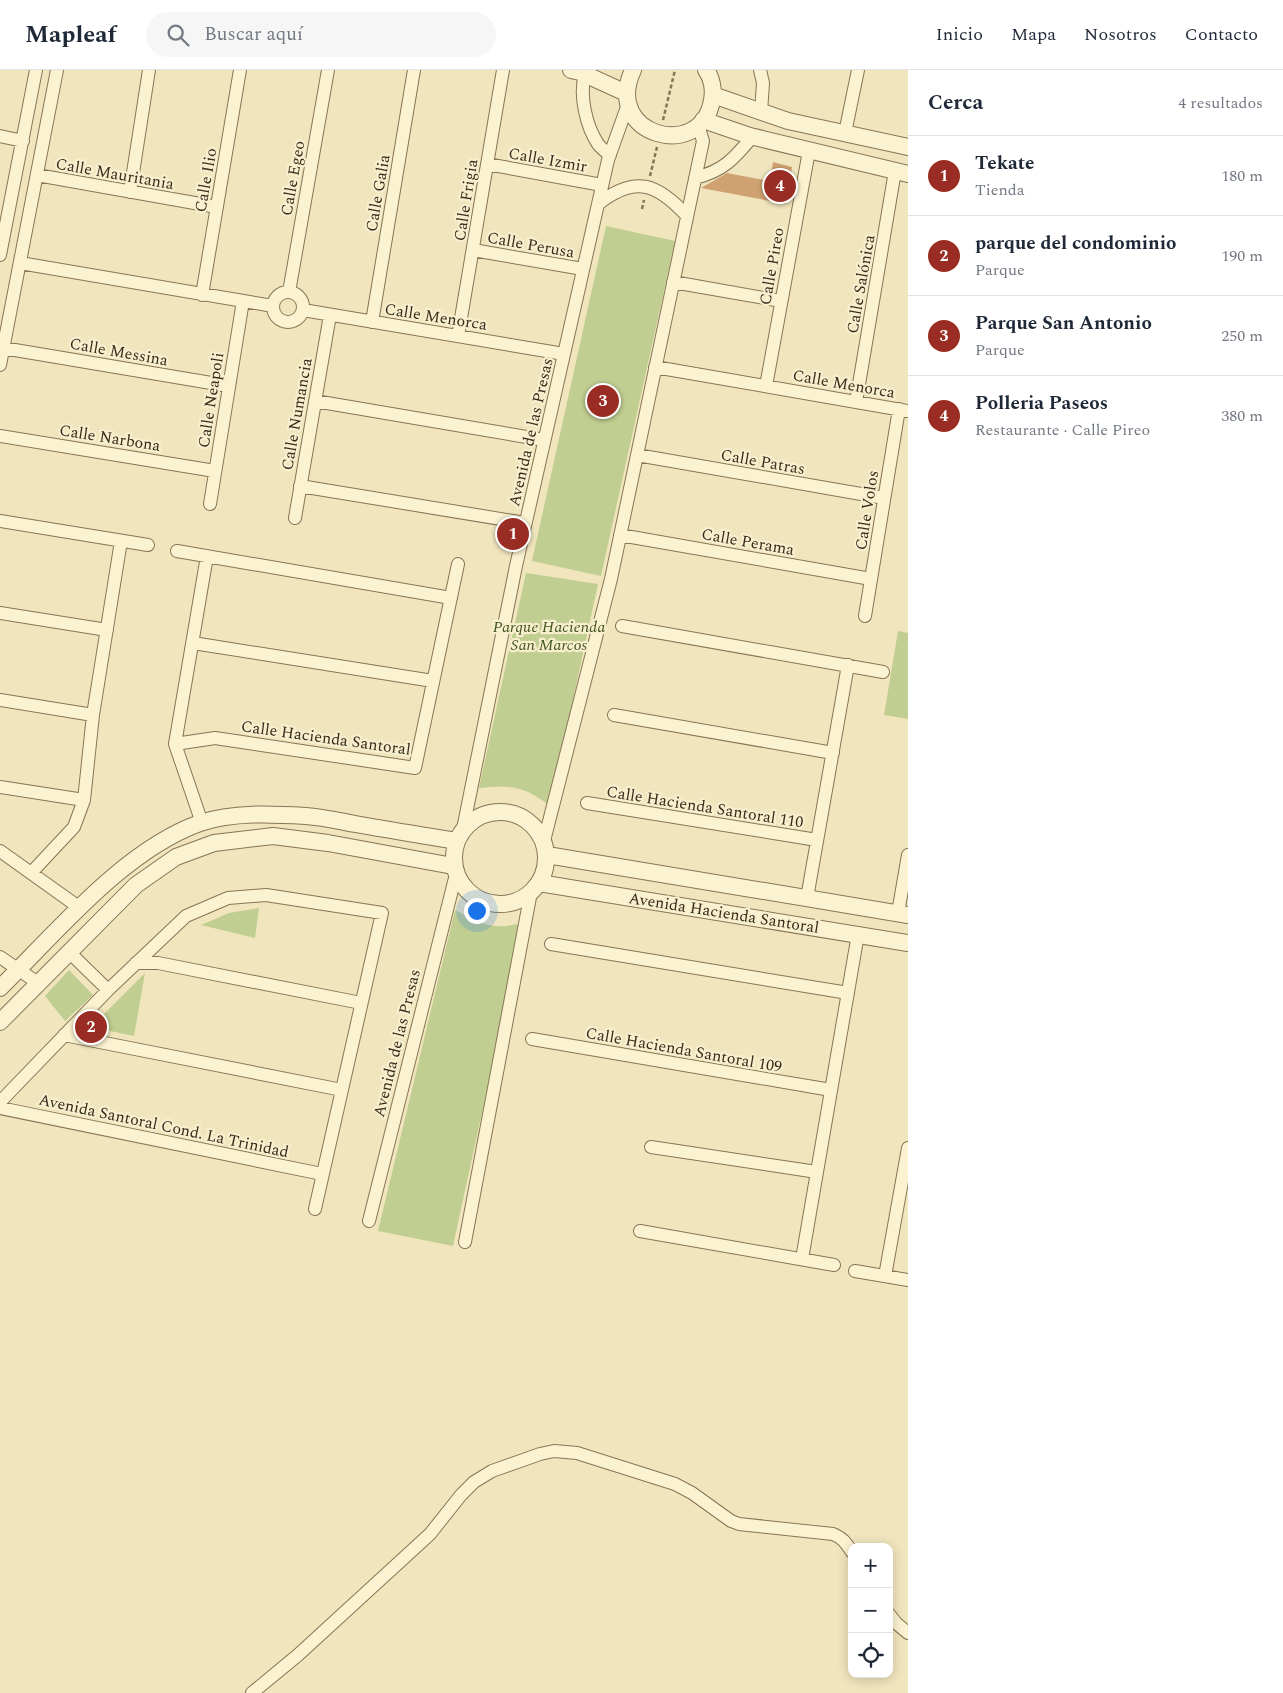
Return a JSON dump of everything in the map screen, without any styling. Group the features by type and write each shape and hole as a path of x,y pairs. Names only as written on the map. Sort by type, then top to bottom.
{"street":[{"path":"0,255 3,224 23,141 36,70"},
{"path":"0,365 57,70"},
{"path":"130,192 149,70"},
{"name":"Calle Ilio","path":"202,294 240,70"},
{"name":"Calle Egeo","path":"289,292 328,70"},
{"name":"Calle Galia","path":"372,322 414,70"},
{"name":"Calle Frigia","path":"458,336 503,70"},
{"path":"633,70 628,80 627,98 631,113 643,127 660,135 680,135 700,123 708,112 717,70"},
{"path":"706,70 713,91 761,112 788,121 908,147"},
{"path":"760,70 763,83 761,112"},
{"path":"845,134 858,70"},
{"path":"578,72 627,98"},
{"path":"578,72 582,84 585,115 598,144 610,155"},
{"name":"Avenida de las Presas","path":"459,835 525,523 602,185 627,98"},
{"path":"700,123 808,151 902,172"},
{"path":"465,1242 535,888 546,865 545,848 611,579 703,141 700,123"},
{"path":"0,136 23,141"},
{"path":"695,178 711,174 734,159 752,137"},
{"name":"Calle Pireo","path":"766,386 808,151"},
{"name":"Calle Izmir","path":"487,164 602,185"},
{"name":"Calle Salónica","path":"856,402 902,172"},
{"name":"Calle Mauritania","path":"37,176 217,207"},
{"path":"598,204 613,193 630,187 648,186 673,202 687,216"},
{"name":"Calle Perusa","path":"473,250 583,269"},
{"path":"20,263 273,306"},
{"path":"673,282 782,301"},
{"path":"289,292 300,298 303,310 298,319 288,322 279,320 273,311 273,306 276,298 289,292"},
{"name":"Calle Neapoli","path":"210,504 243,301"},
{"name":"Calle Menorca","path":"303,310 564,354"},
{"name":"Calle Numancia","path":"295,518 330,315"},
{"name":"Calle Messina","path":"3,348 229,386"},
{"name":"Calle Menorca","path":"655,367 903,410"},
{"path":"315,401 544,440"},
{"name":"Calle Volos","path":"865,616 884,498 903,410"},
{"name":"Calle Narbona","path":"0,436 215,472"},
{"name":"Calle Patras","path":"637,455 884,498"},
{"path":"300,486 525,523"},
{"path":"0,520 148,545"},
{"name":"Calle Perama","path":"620,535 871,579"},
{"path":"31,873 74,827 84,800 93,714 121,541"},
{"path":"177,551 451,598"},
{"path":"202,822 175,744 207,556"},
{"name":"Calle Hacienda Santoral","path":"175,744 216,738 415,768 458,564"},
{"path":"0,613 107,630"},
{"path":"622,626 883,672"},
{"path":"193,643 433,682"},
{"name":"Calle Hacienda Santoral 110","path":"807,898 848,665"},
{"path":"0,700 93,714"},
{"path":"614,714 832,753"},
{"path":"0,787 84,800"},
{"name":"Calle Hacienda Santoral 110","path":"587,803 817,840"},
{"path":"535,888 516,902 498,904 480,900 465,889 454,870 453,853 459,835 475,818 491,812 507,812 522,817 535,827 545,848"},
{"path":"0,988 80,908 137,857 178,832 202,822 233,817 268,815 308,816 459,835"},
{"path":"0,1022 136,886 176,857 214,842 273,836 328,843 454,870"},
{"name":"Avenida Hacienda Santoral","path":"545,848 703,880 903,914"},
{"path":"0,851 80,908"},
{"path":"903,914 908,855"},
{"name":"Avenida de las Presas","path":"369,1221 454,870"},
{"path":"699,908 703,880"},
{"name":"Avenida Hacienda Santoral","path":"535,888 699,908 908,943"},
{"name":"Avenida Santoral Cond. La Trinidad","path":"0,1102 108,990 186,916 228,898 266,895 382,913 322,1174 316,1208"},
{"path":"802,1259 858,934"},
{"path":"552,944 848,993"},
{"path":"69,952 108,990"},
{"path":"0,957 38,983"},
{"path":"136,963 158,963 361,1003"},
{"path":"64,1035 342,1090"},
{"name":"Calle Hacienda Santoral 109","path":"532,1039 831,1090"},
{"name":"Avenida Santoral Cond. La Trinidad","path":"0,1108 322,1174"},
{"path":"652,1147 817,1172"},
{"path":"885,1276 904,1191 908,1148"},
{"path":"640,1231 834,1265"},
{"path":"855,1271 908,1280"},
{"path":"252,1693 298,1655 430,1534 461,1495 474,1482 492,1471 540,1454 554,1451 577,1453 676,1484 731,1521 748,1525 832,1534 841,1538 848,1546"},
{"path":"893,1619 908,1633"}],"green space":[{"path":"606,226 675,241 601,576 532,561"},
{"name":"Parque Hacienda San Marcos","path":"526,573 598,584 550,806 533,794 517,788 479,788"},
{"path":"898,631 908,633 908,719 884,715"},
{"path":"259,908 255,938 201,925 229,913"},
{"path":"455,910 484,924 507,926 516,924 522,928 453,1246 378,1231"},
{"path":"69,970 93,995 65,1021 45,996"},
{"path":"145,973 134,1036 91,1027"}],"building":[{"path":"773,162 792,167 786,204 701,188 727,173 770,181"}],"place":[{"name":"Polleria Paseos","path":"780,186"},
{"name":"Parque San Antonio","path":"603,401"},
{"name":"Tekate","path":"513,534"},
{"name":"parque del condominio","path":"91,1027"}]}
